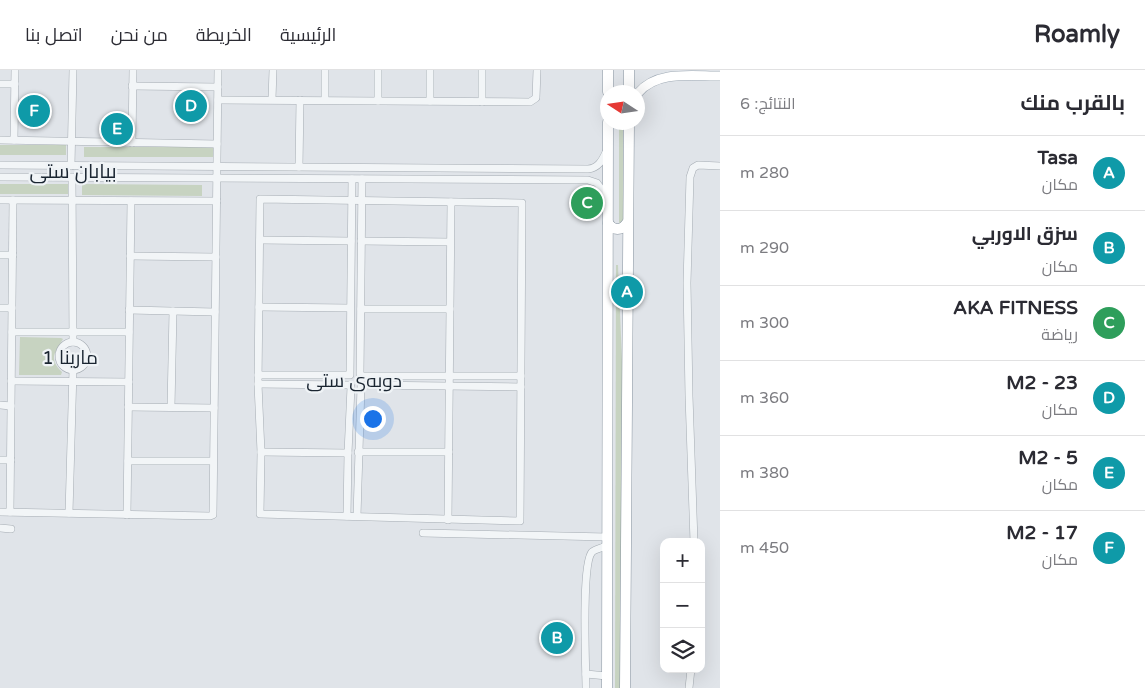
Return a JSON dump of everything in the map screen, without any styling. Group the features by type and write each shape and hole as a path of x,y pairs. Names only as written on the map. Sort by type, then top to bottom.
{"highway":[{"path":"608,70 608,85"},
{"path":"629,85 630,70"},
{"path":"607,688 608,130"},
{"path":"625,688 629,130"},
{"path":"608,223 618,230 628,223"},
{"path":"608,264 612,256 619,254 622,255 628,265"}],"main road":[{"path":"645,86 664,73 720,76"}],"street":[{"path":"14,140 15,70"},
{"path":"71,166 73,70"},
{"path":"132,142 133,70"},
{"path":"0,512 211,516 213,514 218,70"},
{"path":"272,70 272,99"},
{"path":"325,70 325,100"},
{"path":"378,70 378,100"},
{"path":"430,70 430,101"},
{"path":"482,70 482,102"},
{"path":"218,100 530,102 536,98 538,70"},
{"path":"0,84 15,84"},
{"path":"132,86 218,87"},
{"path":"300,100 300,167"},
{"path":"0,140 217,144"},
{"path":"0,165 591,169 600,164 608,144"},
{"path":"17,165 17,177"},
{"path":"694,538 687,284 690,177 691,172 698,165 720,166"},
{"path":"310,167 310,180"},
{"path":"591,169 591,181"},
{"path":"0,177 591,181 597,183 602,188 608,201"},
{"path":"72,177 73,342"},
{"path":"347,516 352,179"},
{"path":"357,516 358,452 361,386 363,380 361,375 362,180"},
{"path":"260,199 351,201 522,202 520,521 260,514 261,452 258,384 260,199"},
{"path":"0,200 217,202"},
{"path":"10,512 13,200"},
{"path":"128,515 130,201"},
{"path":"448,520 451,202"},
{"path":"260,240 351,241"},
{"path":"361,241 450,242"},
{"path":"0,255 13,255"},
{"path":"130,256 216,257"},
{"path":"350,262 361,262"},
{"path":"259,307 350,308"},
{"path":"0,308 12,308"},
{"path":"361,309 450,309"},
{"path":"130,310 215,312"},
{"path":"171,407 173,311"},
{"path":"12,332 129,332"},
{"path":"73,342 81,345 87,356 81,368 73,370 63,366 59,358 64,345 73,342"},
{"path":"70,513 73,370"},
{"path":"258,375 350,375 356,372 361,375 521,376"},
{"path":"12,381 129,382"},
{"path":"258,384 350,386 355,388 361,386 521,387"},
{"path":"0,406 11,406"},
{"path":"128,407 214,408"},
{"path":"261,452 348,453"},
{"path":"358,452 449,452"},
{"path":"0,460 11,460"},
{"path":"128,461 213,461"},
{"path":"0,528 11,529"},
{"path":"423,533 607,541"},
{"path":"586,688 587,562 592,552 607,541"},
{"path":"689,688 691,673"},
{"path":"586,674 607,676"}],"green space":[{"path":"619,130 623,130 623,226 619,226"},
{"path":"0,145 66,145 66,155 0,155"},
{"path":"84,147 214,147 214,157 84,157"},
{"path":"0,184 68,184 68,194 0,194"},
{"path":"82,184 202,185 202,196 82,195"},
{"path":"616,265 618,265 622,361 621,688 615,688"},
{"path":"20,337 63,339 54,356 55,363 62,372 61,375 19,375"}],"place":[{"name":"M2 - 23","path":"191,106"},
{"name":"M2 - 17","path":"34,111"},
{"name":"M2 - 5","path":"117,129"},
{"name":"AKA FITNESS","path":"587,203"},
{"name":"Tasa","path":"627,292"},
{"name":"سزق الاوربي","path":"557,638"}],"district":[{"name":"بیابان ستی","path":"73,172"},
{"name":"مارینا 1","path":"70,358"},
{"name":"دوبه‌ی ستی","path":"354,381"}]}
